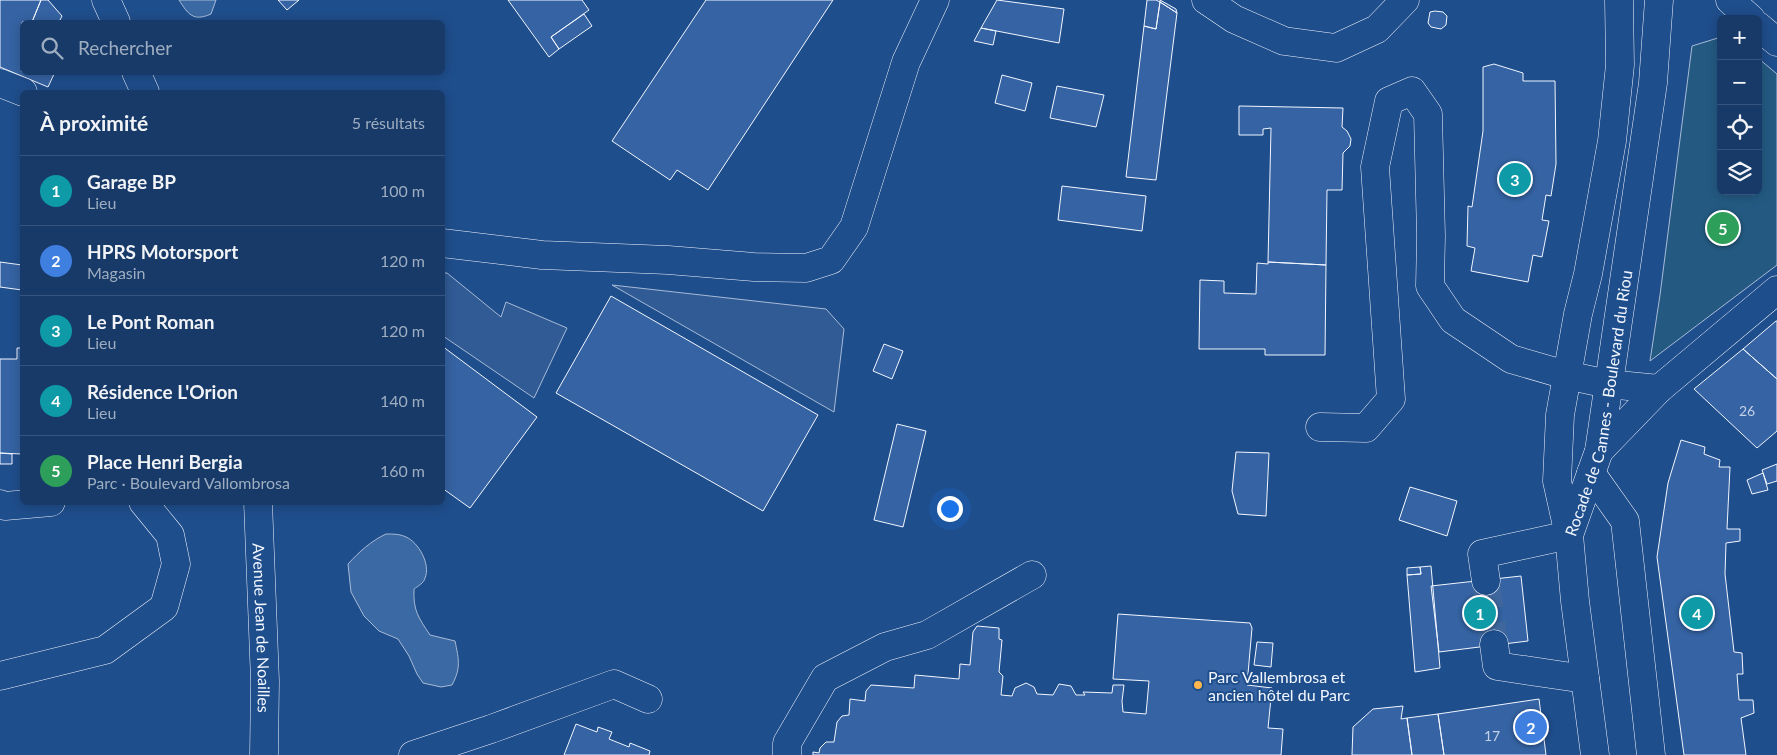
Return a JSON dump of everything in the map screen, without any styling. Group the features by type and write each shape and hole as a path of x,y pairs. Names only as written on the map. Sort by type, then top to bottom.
{"main road":[{"path":"106,0 115,20"},
{"path":"445,243 542,254 668,260 754,268 806,268 831,260 854,227 906,62 935,0"},
{"path":"1206,0 1234,19 1284,41 1336,48 1378,29 1405,0"},
{"name":"Rocade de Cannes - Boulevard du Riou","path":"1569,535 1557,481 1560,415 1566,375 1588,274 1612,141 1620,65 1619,0"},
{"name":"Rocade de Cannes - Boulevard du Riou","path":"1569,535 1595,462 1608,384 1653,83 1658,0"},
{"path":"1730,0 1746,15"},
{"path":"1762,29 1777,42"},
{"path":"137,75 144,90"},
{"path":"0,83 20,90"},
{"path":"1320,427 1366,428 1391,399 1375,167 1389,101 1412,91 1428,114 1432,236 1430,286 1453,320 1511,359 1566,375 1608,384 1660,389"},
{"path":"1651,755 1625,522 1595,462 1660,389 1777,290"},
{"path":"0,504 5,506 20,505"},
{"path":"0,676 105,650 164,608 176,564 170,535 146,505"},
{"name":"Avenue Jean de Noailles","path":"258,505 265,681 264,755"},
{"path":"1486,581 1482,554 1569,535 1575,601 1595,755"},
{"path":"786,755 787,743 825,678 885,647 927,635 1032,575"},
{"path":"1494,644 1497,666 1585,679"},
{"path":"414,755 491,730 614,684 648,699"}],"shaded area":[{"path":"179,0 216,0 211,14 195,17 188,13"},
{"path":"1717,38 1717,195 1762,195 1762,61 1777,74 1777,265 1650,361 1660,295 1692,46"},
{"path":"445,273 501,317 506,302 567,328 534,398 445,337"},
{"path":"612,285 826,309 844,329 834,412"},
{"path":"386,534 399,535 411,540 419,548 425,560 425,578 414,589 415,608 430,635 455,641 458,664 457,674 452,685 441,687 423,683 398,639 379,631 364,616 351,592 348,564 366,547"}],"building":[{"path":"0,0 41,0 33,20 20,20 20,75 54,75 48,87 0,67"},
{"path":"41,0 48,0 62,16 60,20 33,20"},
{"path":"278,0 299,0 287,10"},
{"path":"508,0 582,0 589,10 551,37 559,49 549,57"},
{"path":"706,0 833,0 708,190 677,170 670,180 612,141"},
{"path":"997,0 1064,9 1059,43 981,28"},
{"path":"1147,0 1160,2 1156,29 1144,26"},
{"path":"1160,0 1176,9 1177,13 1160,2"},
{"path":"1160,2 1177,13 1156,180 1126,177 1144,26 1156,29"},
{"path":"1430,12 1443,12 1447,16 1446,25 1441,29 1431,27 1428,23"},
{"path":"584,14 592,26 559,49 551,37"},
{"path":"981,28 996,31 993,45 974,41"},
{"path":"1494,64 1523,73 1523,81 1555,81 1556,164 1551,196 1546,195 1542,220 1549,221 1542,257 1533,255 1528,282 1471,271 1475,248 1467,246 1468,206 1472,207 1483,131 1483,67"},
{"path":"1002,75 1032,83 1025,111 995,103"},
{"path":"1057,86 1104,95 1096,127 1050,118"},
{"path":"1239,106 1343,108 1342,127 1347,131 1351,139 1350,146 1343,153 1342,190 1327,190 1326,265 1268,262 1271,128 1263,129 1263,135 1239,135"},
{"path":"1062,186 1146,196 1142,231 1058,220"},
{"path":"0,262 20,265 20,290 0,287"},
{"path":"1268,262 1326,265 1325,355 1265,355 1265,349 1199,349 1200,280 1224,281 1224,293 1256,294 1257,263 1268,264"},
{"path":"611,296 818,415 763,511 556,393"},
{"path":"1777,321 1777,379 1743,349"},
{"path":"884,344 903,351 892,379 873,371"},
{"path":"17,348 20,348 20,454 0,453 0,359 17,359"},
{"path":"445,348 537,417 470,508 445,490"},
{"path":"1743,349 1777,379 1777,431 1757,448 1694,389"},
{"path":"897,424 926,431 903,527 874,520"},
{"path":"1681,440 1705,447 1704,454 1720,460 1719,467 1730,467 1727,529 1740,529 1740,541 1726,543 1725,574 1734,652 1742,653 1743,674 1737,674 1739,700 1753,700 1754,713 1741,718 1746,755 1684,755 1657,557 1668,483"},
{"path":"1236,452 1269,453 1266,516 1238,514 1232,491"},
{"path":"0,453 12,454 12,464 0,464"},
{"path":"1777,464 1777,481 1767,484 1762,470"},
{"path":"1763,473 1768,490 1752,494 1747,480"},
{"path":"1410,487 1457,501 1447,536 1399,520"},
{"path":"1431,566 1440,668 1415,672 1407,575 1421,574 1420,567"},
{"path":"1420,567 1421,574 1407,575 1407,568"},
{"path":"1521,576 1528,641 1439,652 1431,586"},
{"name":"Parc Vallembrosa et ancien hôtel du Parc","path":"1118,614 1250,623 1252,628 1247,685 1272,688 1268,728 1283,729 1281,755 813,755 813,752 819,753 820,748 826,742 834,742 837,722 842,716 849,715 850,699 865,701 866,691 871,685 914,688 915,675 959,679 960,664 970,665 973,632 977,626 999,628 999,639 1002,640 999,672 1003,676 1001,695 1012,696 1015,688 1026,683 1034,687 1037,694 1053,695 1059,684 1071,686 1076,695 1085,695 1083,692 1112,693 1113,685 1124,685 1123,712 1146,714 1149,681 1113,679"},
{"path":"1257,642 1273,643 1271,667 1254,665"},
{"path":"1539,699 1546,755 1444,755 1438,714"},
{"path":"1403,706 1401,719 1407,718 1412,755 1352,755 1353,727 1373,709"},
{"path":"1438,714 1444,755 1412,755 1407,718"},
{"path":"576,724 597,732 598,727 612,732 609,739 629,747 630,743 650,751 649,755 564,755"}],"tunnel":[{"path":"1486,581 1494,644"}],"place":[{"name":"Le Pont Roman","path":"1515,179"},
{"name":"Place Henri Bergia","path":"1723,228"},
{"name":"Garage BP","path":"1480,613"},
{"name":"Résidence L'Orion","path":"1697,613"},
{"name":"Parc Vallembrosa et ancien hôtel du Parc","path":"1198,685"},
{"name":"HPRS Motorsport","path":"1531,727"}]}
